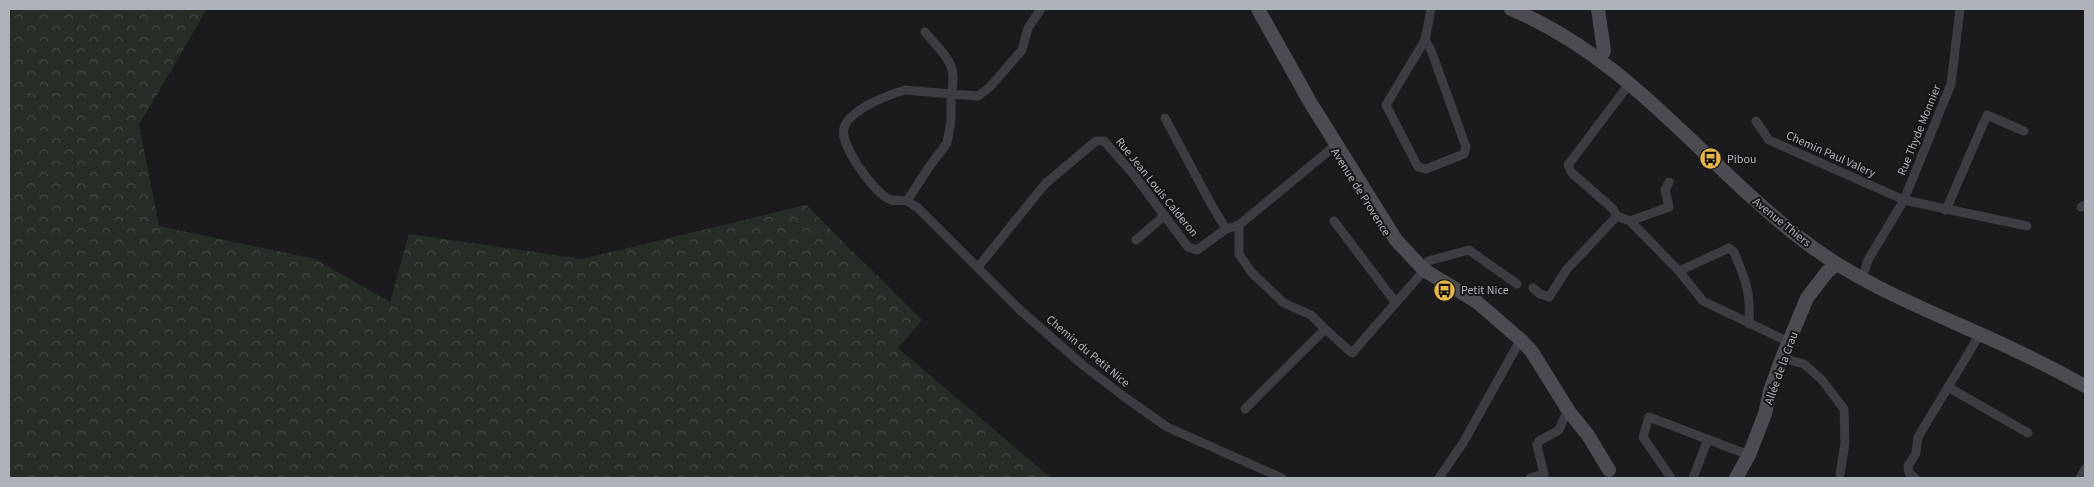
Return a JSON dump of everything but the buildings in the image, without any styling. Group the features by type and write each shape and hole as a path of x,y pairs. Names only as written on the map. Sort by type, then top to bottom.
{"street":[{"path":"925,32 952,64 954,83 951,94 951,121 947,143 929,166 907,200 891,200 875,188 844,142 844,128 849,120 886,95 906,90 951,94 978,96 990,87 1022,50 1028,28 1041,9"},
{"name":"Avenue de Provence","path":"1258,9 1335,146 1396,240 1422,272 1478,302 1520,344 1532,352 1567,415 1588,435 1612,474"},
{"path":"1424,40 1431,50 1466,147 1464,154 1426,169 1418,167 1386,105 1424,40 1431,9"},
{"name":"Avenue Thiers","path":"1512,9 1560,34 1599,59 1630,83 1763,208 1836,264 1927,312 1980,334 2085,386"},
{"path":"1598,9 1604,51 1599,59"},
{"name":"Rue Thyde Monnier","path":"1862,279 1868,260 1904,200 1951,84 1960,9"},
{"path":"1630,83 1568,165 1570,172 1613,209 1617,216 1630,221 1704,301 1789,342"},
{"path":"1946,210 1987,115 2024,131"},
{"path":"1165,118 1210,204 1226,229"},
{"name":"Chemin Paul Valery","path":"1756,121 1769,140 1904,200 2028,226"},
{"name":"Rue Jean Louis Calderon","path":"978,267 1045,184 1096,140 1104,141 1134,175 1188,248 1197,250 1226,229 1239,225 1335,146"},
{"path":"1630,221 1669,207 1665,190 1669,182"},
{"name":"Chemin du Petit Nice","path":"907,200 918,208 978,267 994,286 1084,366 1158,421 1167,427 1282,478"},
{"path":"1136,240 1164,216"},
{"path":"1533,288 1540,294 1549,297 1567,269 1617,216"},
{"path":"1334,221 1396,303"},
{"path":"1239,225 1239,254 1252,273 1284,304 1311,315 1352,354 1422,272 1428,261 1469,250 1517,284"},
{"path":"1678,271 1729,248 1734,252 1749,288 1749,324"},
{"path":"1810,294 1820,253"},
{"name":"Allée de la Crau","path":"1744,453 1758,410 1770,391 1810,294 1827,272 1836,264"},
{"path":"1245,408 1325,329"},
{"path":"1915,478 1909,473 1908,466 1916,453 1918,438 1980,334"},
{"path":"1439,478 1463,443 1520,344"},
{"path":"1782,358 1804,364 1822,380 1844,409 1844,443 1840,474"},
{"path":"1948,387 2028,433"},
{"path":"1530,478 1544,474 1537,445 1539,441 1559,430 1567,415"},
{"path":"1671,478 1643,437 1649,417 1744,453"},
{"path":"1693,478 1708,439"},
{"path":"1731,478 1744,453"},
{"path":"1736,478 1744,453"},
{"path":"2080,478 2085,468"}],"green space":[{"path":"9,9 207,9 139,125 159,226 315,259 390,302 409,234 582,259 806,205 922,320 898,348 1051,478 9,478"}],"place":[{"name":"Pibou","path":"1711,159"},
{"name":"Petit Nice","path":"1445,290"}]}
